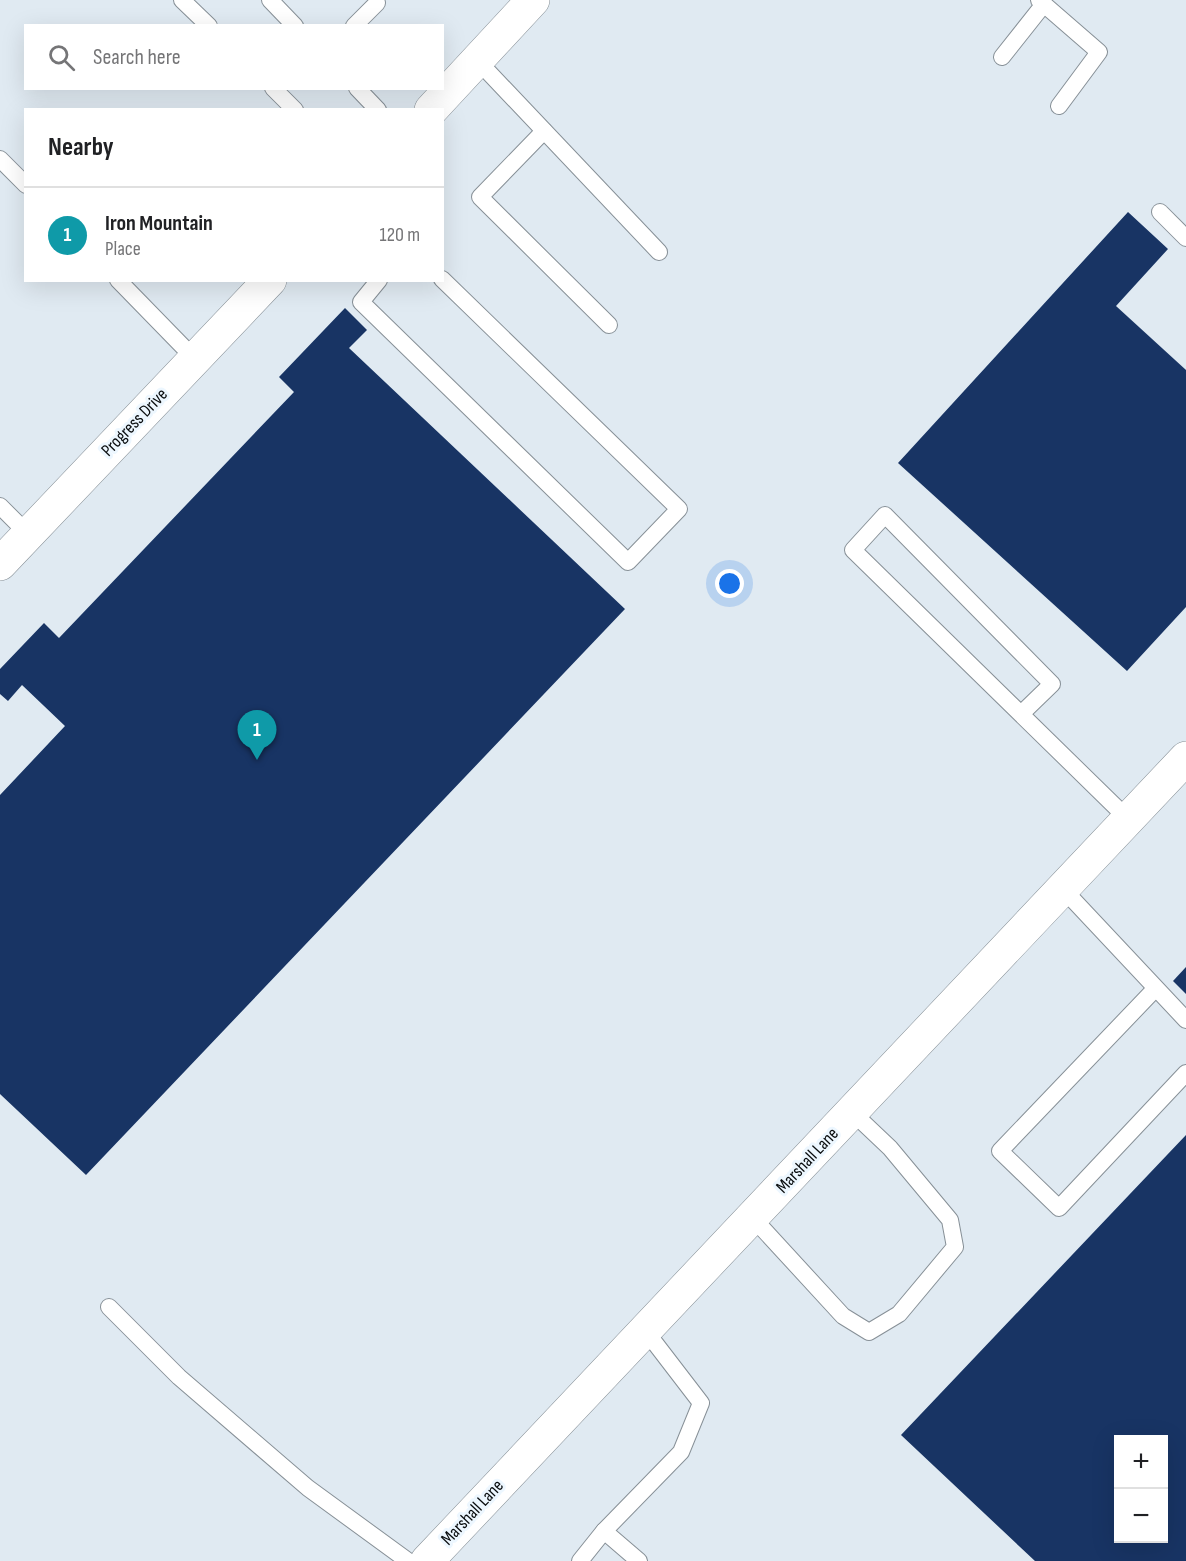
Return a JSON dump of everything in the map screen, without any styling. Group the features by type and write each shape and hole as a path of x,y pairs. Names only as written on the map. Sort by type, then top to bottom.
{"street":[{"path":"433,108 534,0"},
{"name":"Progress Drive","path":"0,564 268,282"},
{"name":"Marshall Lane","path":"427,1561 1186,758"}],"lane":[{"path":"182,0 207,24"},
{"path":"270,0 293,24"},
{"path":"356,24 377,1"},
{"path":"1002,57 1042,2 1099,52 1059,106"},
{"path":"477,60 659,252"},
{"path":"275,90 293,108"},
{"path":"359,90 376,108"},
{"path":"544,131 480,197 609,325"},
{"path":"0,159 24,183"},
{"path":"1160,212 1186,238"},
{"path":"377,282 361,302 628,562 680,509 444,281"},
{"path":"120,282 195,359"},
{"path":"0,506 28,534"},
{"path":"1021,714 1052,684 885,515 853,550 1128,819"},
{"path":"1063,889 1186,1020"},
{"path":"1155,989 1000,1151 1059,1208 1186,1073"},
{"path":"753,1217 843,1316 869,1332 899,1314 955,1247 950,1220 890,1148 852,1112"},
{"path":"109,1307 179,1377 308,1488 408,1561"},
{"path":"580,1561 604,1531 681,1452 701,1402 645,1330"},
{"path":"604,1531 639,1561"}],"building":[{"path":"1128,212 1168,249 1116,306 1186,370 1186,607 1127,671 898,463"},
{"path":"345,308 367,330 349,348 625,609 86,1175 0,1094 0,795 65,726 22,685 8,701 0,694 0,669 44,623 59,638 294,392 279,377"},
{"path":"1186,967 1186,994 1173,981"},
{"path":"1186,1135 1186,1561 1035,1561 901,1435"}],"place":[{"name":"Iron Mountain","path":"257,760"}]}
